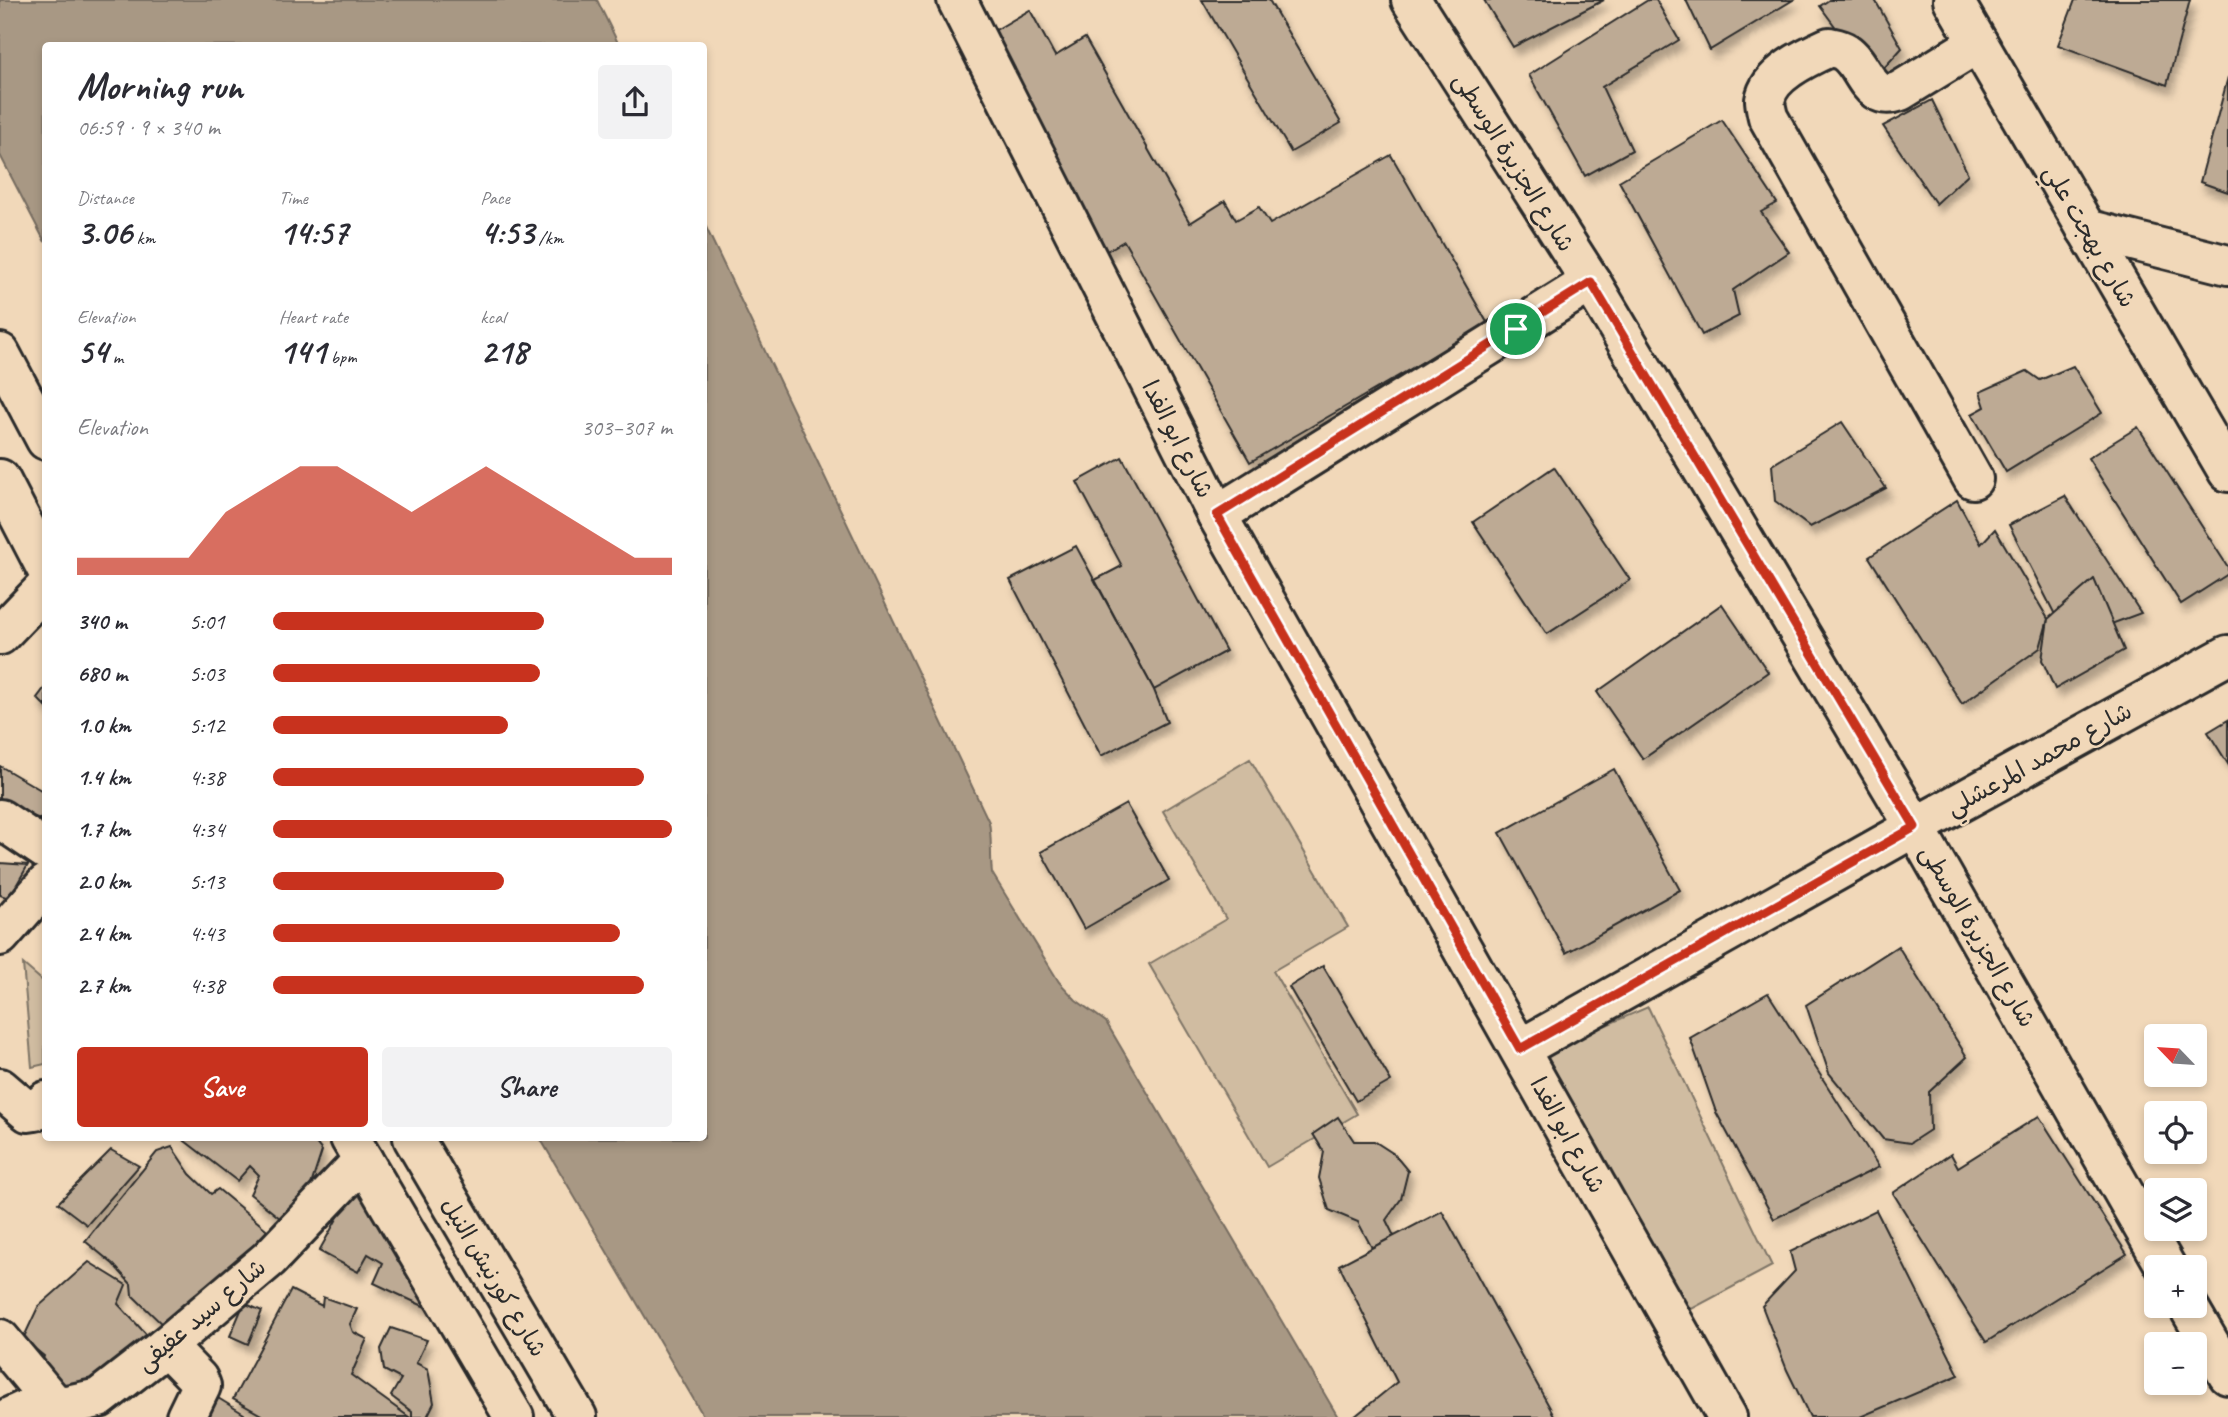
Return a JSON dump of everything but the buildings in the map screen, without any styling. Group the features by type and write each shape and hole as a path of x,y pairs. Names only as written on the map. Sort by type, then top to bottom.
{"street":[{"name":"شارع ابو الفدا","path":"957,0 1217,515 1727,1417"},
{"name":"شارع الجزيرة الوسطى","path":"1411,0 1591,282 1915,827 2159,1255"},
{"name":"شارع بهجت علي","path":"1953,0 2228,472"},
{"path":"1973,478 1768,117 1765,101 1770,86 1781,75 1829,47 1844,51 1878,93 1889,95 1978,43"},
{"path":"2087,229 2228,265"},
{"path":"1217,515 1591,282"},
{"path":"0,353 42,432"},
{"path":"0,479 42,560"},
{"path":"0,635 42,591"},
{"name":"شارع محمد المرعشلي","path":"1520,1049 2228,655"},
{"path":"0,820 42,847"},
{"path":"0,936 42,889"},
{"path":"0,1087 28,1112 35,1111 42,1105"},
{"name":"شارع كورنيش النيل","path":"414,1141 577,1417"},
{"path":"356,1149 514,1417"},
{"name":"شارع سيد عفيفى","path":"10,1417 38,1404 54,1405 99,1398 166,1346 268,1259 356,1149"},
{"path":"2195,1318 2228,1375"},
{"path":"0,1339 54,1405"},
{"path":"166,1346 198,1379 201,1386 186,1417"}],"shaded area":[{"path":"0,0 597,0 618,42 42,42 42,236 0,155"},
{"path":"707,229 989,822 992,873 1059,982 1076,1000 1106,1022 1338,1417 704,1417 542,1141 707,1141"},
{"path":"1250,759 1348,927 1273,971 1357,1114 1267,1167 1149,964 1226,919 1163,811"},
{"path":"23,964 42,980 42,1065 32,1067"},
{"path":"1648,1007 1772,1266 1688,1311 1537,1055"}],"route":[{"path":"1591,282 1915,827 1520,1049 1217,515 1516,329 1591,282"}]}
